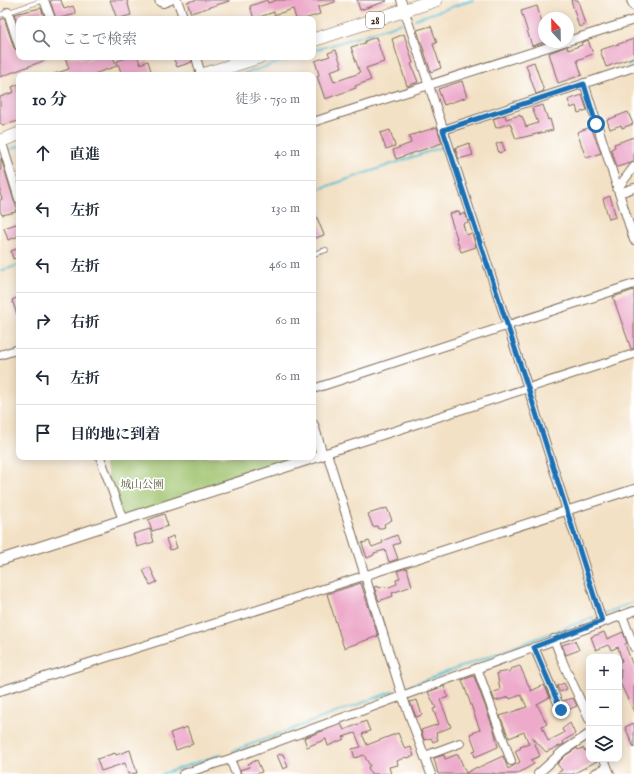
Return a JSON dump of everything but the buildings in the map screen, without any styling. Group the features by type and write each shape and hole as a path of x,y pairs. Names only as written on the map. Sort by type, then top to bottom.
{"main road":[{"name":"28","path":"316,39 403,5 436,0"},
{"path":"211,72 249,60"},
{"path":"0,139 16,135"}],"street":[{"path":"44,0 49,16"},
{"path":"159,0 163,3 171,0"},
{"path":"177,0 183,16"},
{"path":"632,0 634,5"},
{"path":"403,5 508,326 602,621"},
{"path":"4,13 16,39"},
{"path":"574,39 634,20"},
{"path":"316,121 545,48"},
{"path":"197,60 200,72"},
{"path":"443,130 634,67"},
{"path":"584,84 634,240"},
{"path":"0,139 16,190"},
{"path":"618,191 634,167"},
{"path":"618,191 634,188"},
{"path":"316,388 634,284"},
{"path":"0,355 16,350"},
{"path":"316,457 634,354"},
{"path":"316,432 325,454 365,575 402,695 431,774"},
{"path":"101,460 123,520"},
{"path":"0,560 307,460"},
{"path":"0,691 634,489"},
{"path":"183,774 602,621 634,611"},
{"path":"622,615 634,647"},
{"path":"554,639 564,665 586,713"},
{"path":"534,647 561,710"},
{"path":"476,668 511,762"},
{"path":"538,774 563,751 586,736"},
{"path":"425,756 460,743"},
{"path":"230,758 236,774"},
{"path":"594,774 607,767"}],"lane":[{"path":"4,13 44,0"},
{"path":"316,253 326,250"}],"green space":[{"name":"城山公園","path":"316,435 322,455 316,457"},
{"name":"城山公園","path":"104,460 307,460 123,520"}],"waterway":[{"path":"415,19 473,0"},
{"path":"316,50 402,23"},
{"path":"249,72 287,60"},
{"path":"628,65 634,63"},
{"path":"11,149 16,147"},
{"path":"316,190 442,147"},
{"path":"0,271 16,266"},
{"path":"606,613 634,602"},
{"path":"407,687 594,617"},
{"path":"233,751 394,691"},
{"path":"162,774 222,754"}],"route":[{"path":"561,710 534,647 602,621 528,388 443,130 584,84 596,124"}]}
